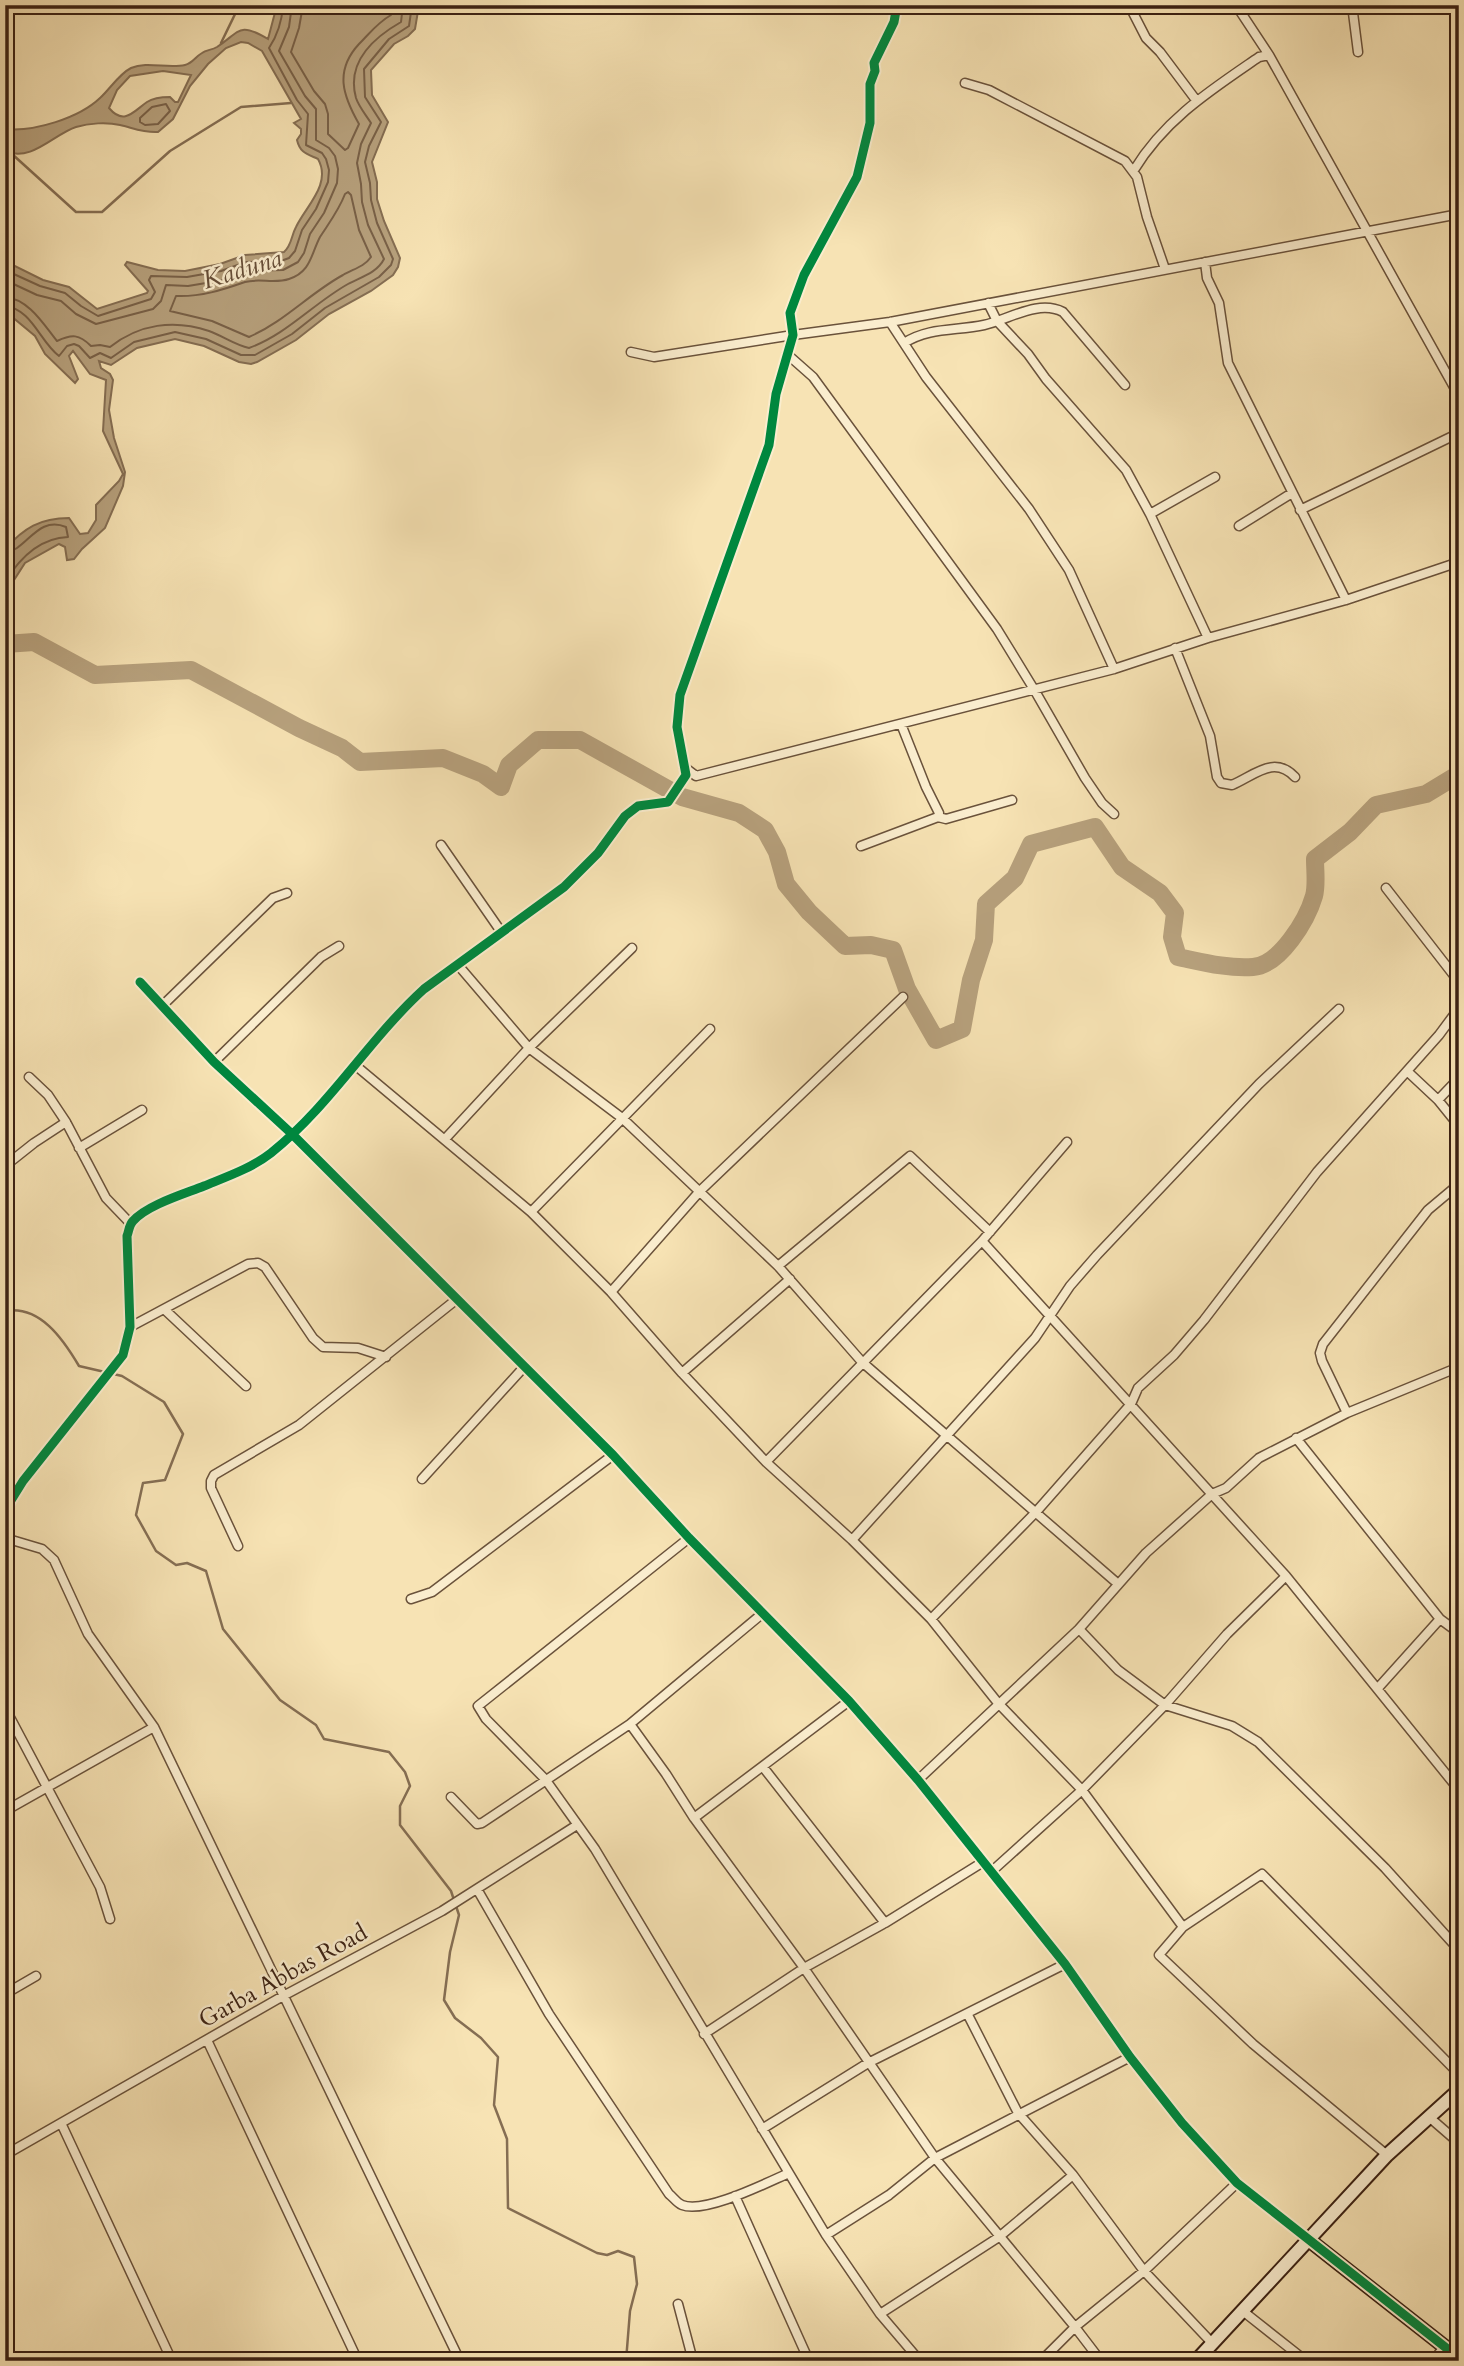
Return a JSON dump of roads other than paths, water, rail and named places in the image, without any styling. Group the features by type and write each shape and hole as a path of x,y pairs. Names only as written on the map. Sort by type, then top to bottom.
{"street":[{"path":"5,1510 23,1481 98,1390 123,1355 130,1327 127,1236 130,1223 168,1200 232,1175 269,1155 292,1134 407,1005 564,887 598,853 625,816 638,806 668,802 685,771 677,727 680,695 769,445 776,394 793,335 790,313 804,275 856,177 870,123 870,84 875,71 874,62 894,22 897,5"},
{"path":"1129,5 1146,38 1160,52 1196,100"},
{"path":"1236,5 1269,55 1459,396"},
{"path":"1352,5 1358,52"},
{"path":"1454,5 1459,40"},
{"path":"1134,170 1160,136 1196,100 1259,57 1269,55"},
{"path":"964,83 989,90 1125,161 1134,170 1165,269"},
{"path":"631,352 654,357 890,322 1459,214"},
{"path":"1205,262 1208,278 1219,303 1228,363 1346,600"},
{"path":"988,303 997,321 1118,459 1150,514 1208,638"},
{"path":"904,343 926,332 984,325 1015,313 1055,308 1063,312 1125,385"},
{"path":"890,322 926,377 1029,509 1069,570 1114,669"},
{"path":"787,354 813,377 996,629 1085,778 1102,803 1114,814"},
{"path":"1300,510 1459,433"},
{"path":"1150,514 1215,477"},
{"path":"1239,526 1292,493"},
{"path":"685,771 696,776 707,774 1035,691 1114,669 1208,638 1346,600 1459,562"},
{"path":"1175,648 1210,736 1217,778 1221,783 1232,785 1273,765 1282,766 1294,777"},
{"path":"901,724 939,817"},
{"path":"861,846 939,817 946,819 1012,800"},
{"path":"441,845 502,933"},
{"path":"1386,888 1459,982"},
{"path":"162,1006 273,898 287,892"},
{"path":"214,1062 321,957 339,946"},
{"path":"445,1139 529,1048 632,948"},
{"path":"458,965 529,1048 622,1118 778,1266 862,1362 1117,1583"},
{"path":"140,982 214,1062 292,1134 613,1455 689,1538 849,1701 918,1780 1065,1964 1130,2057 1182,2123 1237,2183 1459,2358"},
{"path":"611,1292 700,1191 903,997"},
{"path":"931,1619 1035,1511 1130,1404 1138,1388 1174,1355 1317,1172 1439,1035 1459,1008"},
{"path":"852,1540 1035,1338 1070,1286 1097,1255 1259,1084 1339,1009"},
{"path":"531,1212 710,1030"},
{"path":"355,1065 531,1212 611,1292 682,1373 766,1462 852,1540 931,1619 998,1703 1082,1790 1183,1927"},
{"path":"1407,1071 1438,1100 1459,1126"},
{"path":"29,1077 48,1095 66,1122 106,1198 130,1223"},
{"path":"1438,1100 1459,1078"},
{"path":"79,1148 142,1110"},
{"path":"5,1166 33,1143 66,1122"},
{"path":"766,1462 982,1241 1067,1142"},
{"path":"778,1266 910,1156 990,1232"},
{"path":"1347,1413 1322,1361 1320,1353 1323,1344 1428,1210 1459,1184"},
{"path":"982,1241 1286,1576 1459,1790"},
{"path":"130,1327 248,1265 258,1263 265,1267 313,1338 323,1348 358,1349 386,1357"},
{"path":"682,1373 790,1279"},
{"path":"238,1546 211,1488 214,1475 299,1425 457,1299"},
{"path":"164,1309 246,1386"},
{"path":"422,1479 524,1367"},
{"path":"918,1780 1079,1629 1146,1553 1212,1494 1226,1488 1259,1458 1347,1413 1459,1367"},
{"path":"1296,1438 1440,1619 1459,1633"},
{"path":"411,1599 432,1592 613,1455"},
{"path":"5,1538 42,1549 54,1560 88,1634 154,1727 460,2361"},
{"path":"689,1538 478,1706 486,1719 545,1779 595,1849 826,2235 880,2314 920,2361"},
{"path":"991,1872 1082,1790 1165,1705 1227,1634 1286,1576"},
{"path":"451,1797 468,1817 477,1824 482,1823 630,1724 764,1614"},
{"path":"1378,1688 1440,1619"},
{"path":"1079,1629 1118,1671 1165,1705 1233,1726 1258,1742 1385,1868 1459,1950"},
{"path":"694,1818 849,1701"},
{"path":"5,1708 100,1887 110,1919"},
{"path":"630,1724 935,2158 1101,2361"},
{"path":"5,1811 154,1727"},
{"path":"763,1767 885,1923"},
{"name":"Garba Abbas Road","path":"5,2155 284,1996 442,1911 577,1825"},
{"path":"704,2034 804,1968 885,1923 983,1862"},
{"path":"1387,2155 1253,2044 1159,1955 1183,1927 1262,1874 1459,2074"},
{"path":"477,1889 549,2014 669,2194 680,2204 695,2207 735,2196 789,2173"},
{"path":"762,2129 868,2063 1065,1964"},
{"path":"5,1994 36,1976"},
{"path":"968,2015 1018,2113 1073,2175 1144,2271 1213,2344"},
{"path":"206,2040 358,2361"},
{"path":"826,2235 888,2195 935,2158 1130,2057"},
{"path":"1196,2361 1387,2155 1459,2090"},
{"path":"1429,2117 1459,2143"},
{"path":"61,2123 172,2361"},
{"path":"880,2314 999,2237 1073,2175"},
{"path":"1041,2361 1075,2327 1144,2271 1237,2183"},
{"path":"735,2196 809,2361"},
{"path":"678,2304 693,2361"},
{"path":"1244,2312 1306,2361"},
{"path":"1433,2361 1444,2347"}],"water":[{"name":"Kaduna","path":"277,5 419,5 415,29 394,44 371,70 372,95 388,122 372,162 377,182 377,199 400,258 398,267 393,275 371,291 329,314 296,340 251,364 239,362 204,346 175,339 137,348 111,365 99,361 101,368 110,374 113,380 109,410 114,438 125,472 123,486 105,528 74,559 67,560 65,547 59,544 25,563 5,594 5,549 26,530 41,522 59,518 69,518 80,534 88,533 96,520 96,505 123,474 103,431 106,380 90,374 73,351 69,356 78,379 75,383 45,354 35,336 5,311 5,261 43,280 69,287 97,309 147,293 125,265 127,262 158,270 185,271 220,264 245,255 284,252 316,194 322,177 318,159 304,152 298,144 301,129 294,123 301,119 262,51 248,43 241,42 226,48 208,64 190,86 173,119 158,132 98,123 76,127 33,151 15,154 5,151 5,129 42,126 80,112 131,68 188,64 240,31 251,31 268,39","holes":["163,71 191,75 178,102 170,97 155,99 124,116 119,116 109,108 117,90 130,76"]}],"waterway":[{"path":"221,43 237,5"},
{"path":"12,154 76,212 102,212 170,151 241,107 291,103"},
{"path":"5,644 34,642 95,675 191,670 342,748 360,762 443,758 483,774 501,787 509,765 538,740 580,740 682,797 739,813 765,830 777,852 786,884 809,912 845,946 871,945 893,950 907,989 936,1040 962,1029 971,980 984,940 986,904 1015,878 1031,844 1095,827 1122,867 1160,893 1175,913 1172,937 1178,957 1225,966 1253,967 1273,958 1299,928 1314,896 1315,859 1350,832 1376,805 1426,794 1459,774"},
{"path":"5,1311 29,1313 40,1319 58,1335 79,1366 122,1376 164,1402 183,1434 165,1480 143,1483 136,1515 156,1551 176,1565 187,1563 206,1571 223,1629 280,1700 316,1725 324,1739 389,1752 405,1772 410,1786 400,1806 400,1825 451,1891 459,1915 450,1952 444,2000 455,2018 481,2038 498,2057 494,2105 507,2139 508,2208 597,2253 607,2255 618,2251 634,2257 637,2284 630,2311 626,2361"}]}
